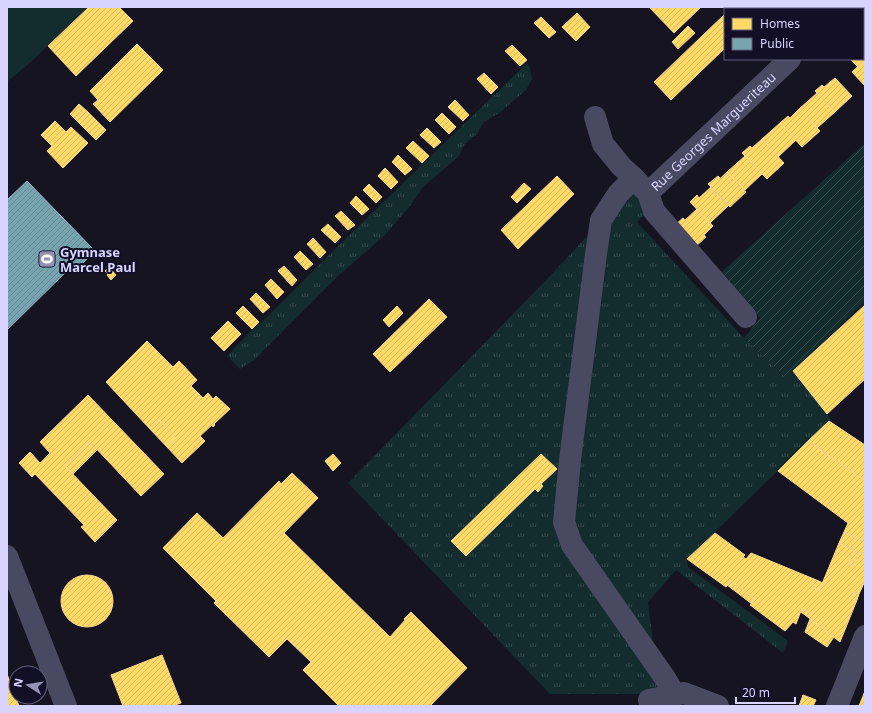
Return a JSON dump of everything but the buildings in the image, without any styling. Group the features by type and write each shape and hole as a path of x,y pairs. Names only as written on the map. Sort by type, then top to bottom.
{"street":[{"name":"Rue Georges Margueriteau","path":"746,317 654,211 641,185 789,60"},
{"path":"595,117 603,144 621,166 641,185 618,194 602,220 596,254 570,460 564,522 572,544 665,678 675,695"},
{"path":"7,556 66,706"},
{"path":"837,706 865,636"},
{"path":"649,700 684,693 718,706"}],"green space":[{"path":"7,7 88,7 33,60 7,82"},
{"path":"527,63 530,68 532,79 526,90 499,113 483,123 477,134 464,145 458,157 422,188 410,206 384,236 339,275 254,360 240,369 227,356"},
{"path":"865,143 865,302 786,378 744,338 760,318 738,299 718,275"},
{"path":"633,192 648,211 637,222 744,338 786,378 793,371 831,419 687,559 688,567 788,641 783,653 676,570 648,602 659,693 550,694 348,483 550,276 622,199"}],"place":[{"name":"Gymnase Marcel Paul","path":"47,259"}]}
